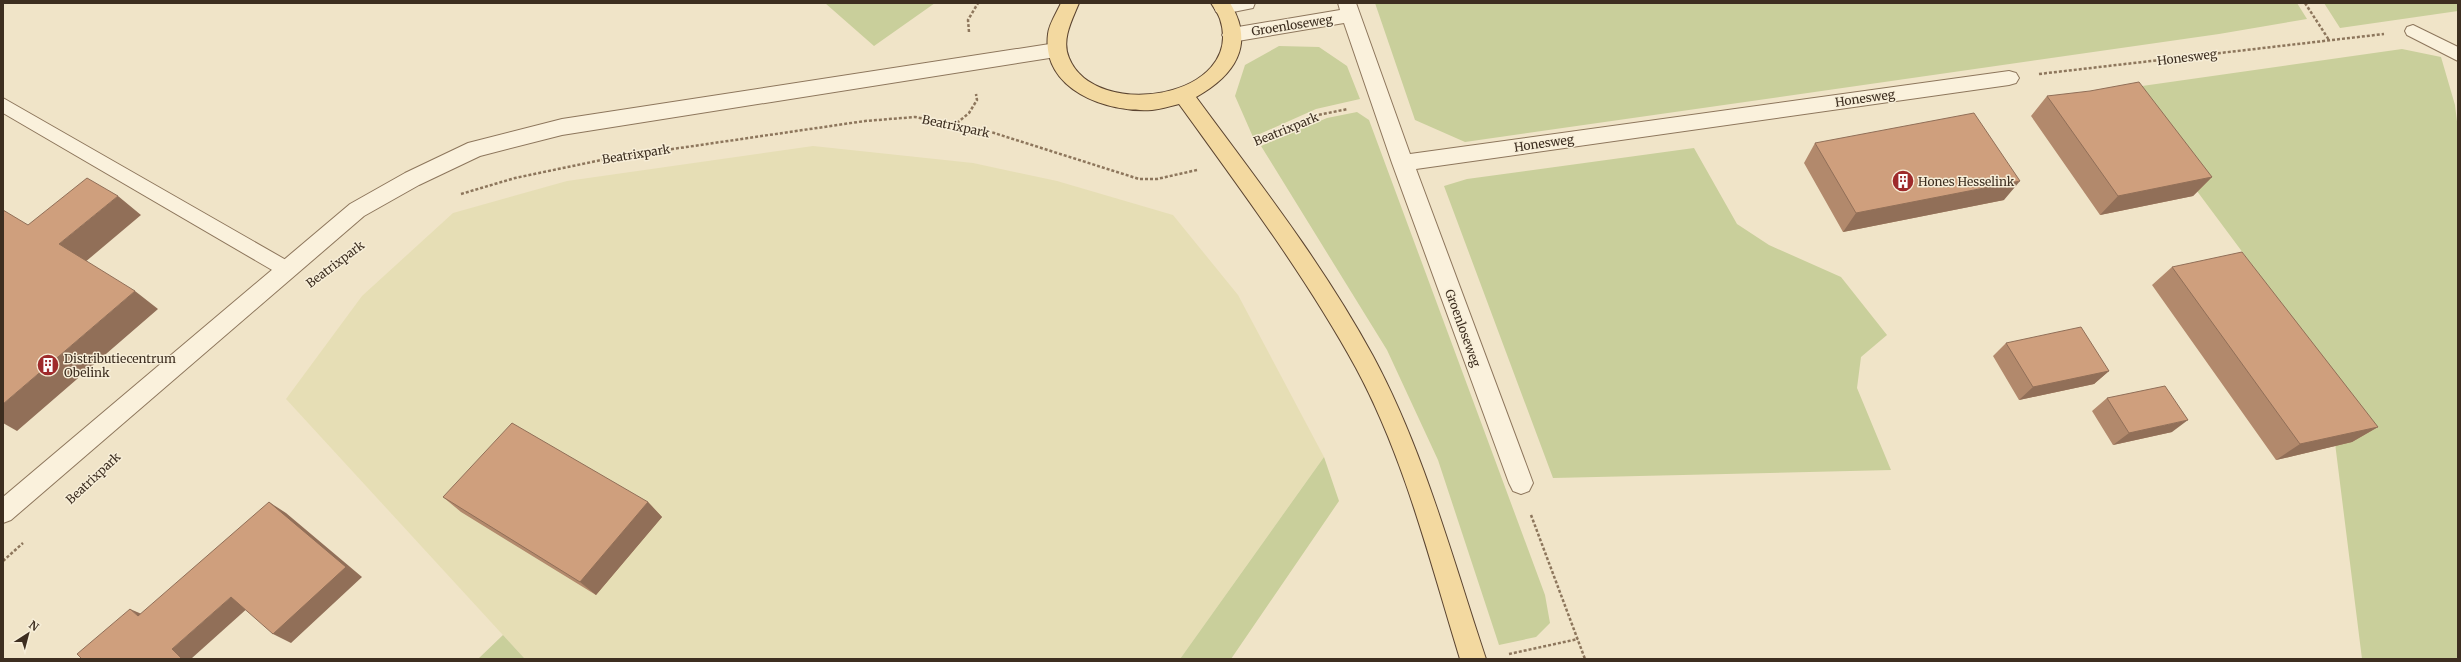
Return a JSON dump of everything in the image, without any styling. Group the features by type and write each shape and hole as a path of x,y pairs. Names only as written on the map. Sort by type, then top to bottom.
{"main road":[{"path":"1070,3 1060,18 1055,34 1056,50 1063,67 1076,81 1093,93 1107,98 1138,104 1161,102 1184,96 1201,87 1221,68 1231,50 1232,35 1230,20 1221,5"},
{"path":"1184,96 1224,154 1298,253 1365,363 1408,456 1473,659"}],"street":[{"path":"1221,5 1246,3"},
{"name":"Groenloseweg","path":"1232,35 1349,9 1402,163 1521,483"},
{"path":"3,512 357,210 412,179 474,149 562,127 1056,50"},
{"name":"Honesweg","path":"1402,163 2009,78"}],"lane":[{"path":"2413,31 2458,55"},
{"path":"3,105 286,269"}],"path":[{"name":"Honesweg","path":"2009,78 2329,40 2305,3"},
{"name":"Beatrixpark","path":"458,196 515,178 611,158 865,121 915,117 957,124 1139,179 1157,179 1197,170 1224,154 1318,115 1381,103"},
{"path":"1521,483 1585,659"},
{"path":"3,561 26,540"},
{"path":"1500,656 1578,639"}],"shaded area":[{"path":"813,146 973,163 1057,181 1173,215 1238,295 1324,457 1180,659 525,659 286,399 362,296 453,213 567,181"}],"green space":[{"path":"825,3 935,3 874,46"},
{"path":"1375,3 2297,3 2307,19 2219,34 1465,142 1415,120"},
{"path":"2324,3 2458,3 2458,11 2340,28"},
{"path":"1279,46 1319,47 1347,66 1360,99 1316,109 1253,137 1235,96 1245,65"},
{"path":"2402,49 2441,57 2455,105 2458,130 2458,659 2362,659 2325,363 2121,89"},
{"path":"1357,112 1369,120 1545,595 1550,623 1536,637 1499,645 1438,460 1387,350 1261,146 1327,118"},
{"path":"1694,148 1737,224 1769,245 1841,277 1887,335 1861,357 1857,388 1891,470 1553,478 1444,186 1467,179"},
{"path":"1324,457 1339,501 1231,659 1180,659"},
{"path":"503,635 525,659 478,659"}],"building":[{"path":"2139,82 2212,177 2118,196 2047,96 2090,91"},
{"name":"Hones Hesselink","path":"1974,113 2020,181 1856,213 1815,143"},
{"name":"Distributiecentrum Obelink","path":"87,178 118,196 59,244 135,291 3,404 3,210 28,225"},
{"path":"2242,252 2378,427 2300,444 2172,267"},
{"path":"2081,327 2109,371 2033,387 2006,343"},
{"path":"2165,386 2188,420 2129,433 2107,398"},
{"path":"512,423 648,502 580,582 443,497"},
{"path":"269,502 346,567 273,634 231,597 172,649 182,659 82,659 77,654 130,609 138,616"}],"place":[{"name":"Hones Hesselink","path":"1903,181"},
{"name":"Distributiecentrum Obelink","path":"48,365"}]}
